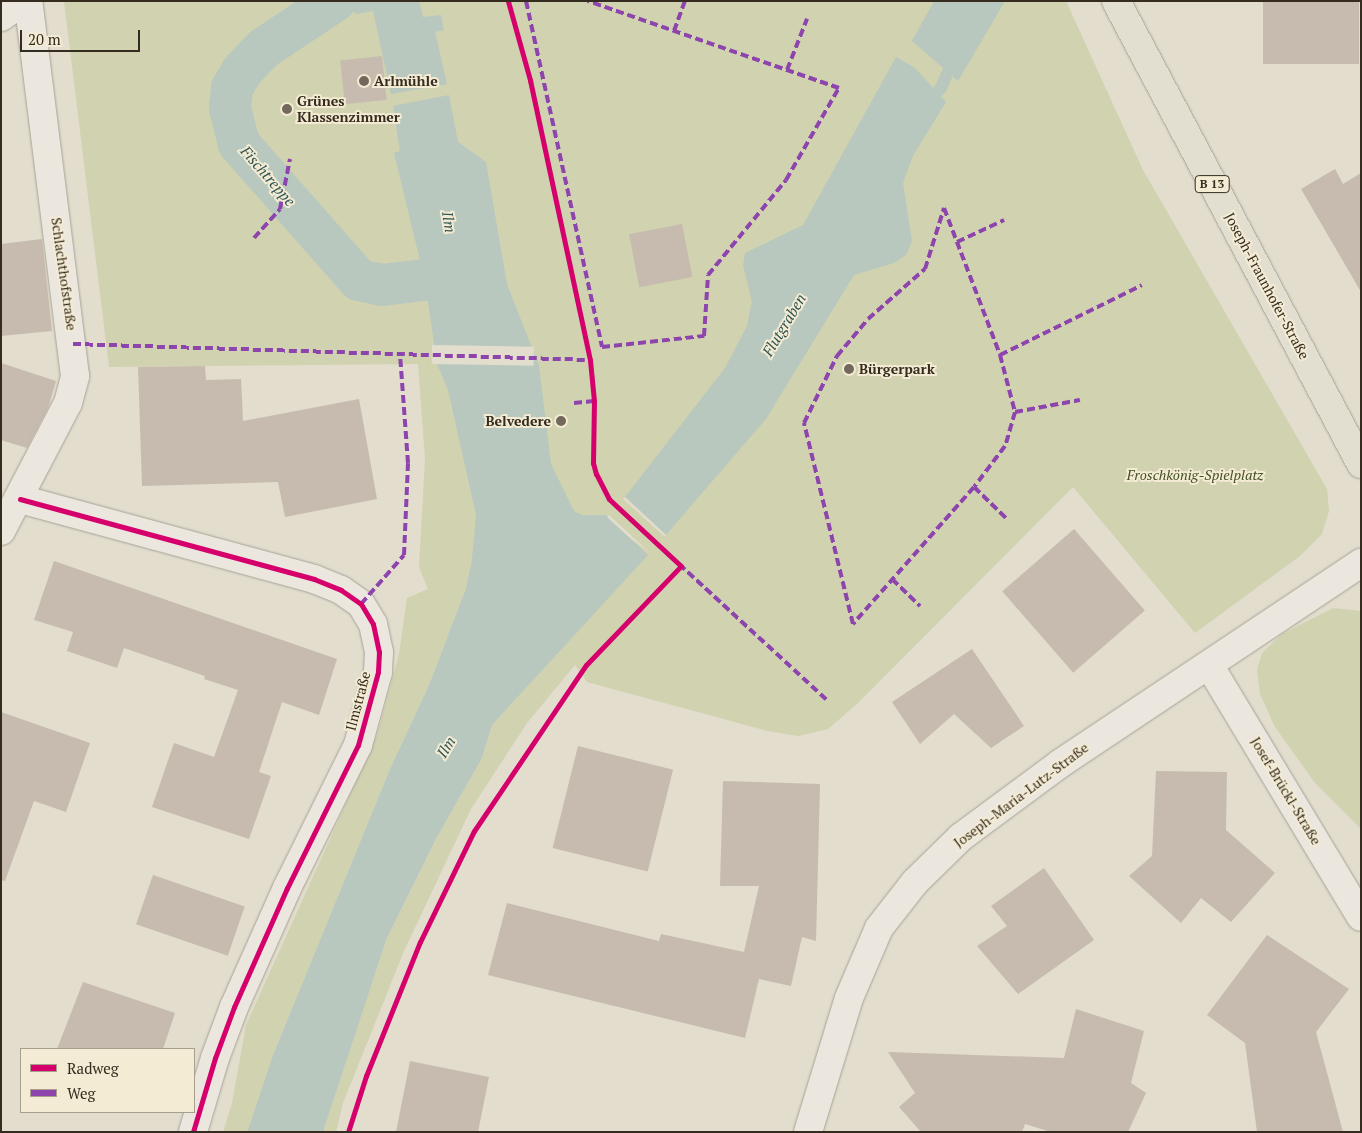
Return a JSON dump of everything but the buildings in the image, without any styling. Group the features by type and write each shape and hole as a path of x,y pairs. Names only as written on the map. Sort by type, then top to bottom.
{"main road":[{"name":"Joseph-Fraunhofer-Straße","path":"1116,1 1361,464"}],"street":[{"path":"1,17 24,1"},
{"name":"Schlachthofstraße","path":"1,530 20,499 68,403 75,376 28,1"},
{"name":"Ilmstraße","path":"20,499 314,580 342,590 362,604 373,624 379,652 378,672 358,745 287,888 234,1007 214,1058 193,1132"},
{"name":"Joseph-Maria-Lutz-Straße","path":"808,1132 849,998 875,937 915,882 961,838 1061,763 1361,563"},
{"name":"Josef-Brückl-Straße","path":"1209,665 1361,917"}],"green space":[{"name":"Bürgerpark","path":"64,1 1066,1 1143,170 1327,489 1329,511 1322,534 1300,556 1195,633 1073,487 858,703 828,729 798,736 768,731 587,682 575,665 527,723 471,809 404,951 343,1103 336,1132 323,1132 387,938 436,839 482,758 492,725 563,647 472,559 466,588 429,685 390,769 273,1055 247,1132 223,1132 232,1103 246,1025 377,735 399,654 407,598 428,589 419,567 425,459 418,364 109,367"},
{"path":"1333,608 1361,611 1361,829 1315,783 1275,727 1260,694 1257,670 1262,653 1282,634"}],"water":[{"path":"344,1 419,1 423,17 441,15 444,30 435,32 447,84 391,94 373,11 356,14"},
{"path":"934,1 1005,1 958,81 912,41"},
{"path":"896,57 915,68 946,102 913,156 903,183 912,241 906,255 894,263 854,275 766,419 666,535 625,497 725,368 747,326 752,301 743,266 745,253 803,225"},
{"name":"Ilm","path":"449,95 458,142 486,162 507,284 539,366 551,464 574,511 582,515 606,515 648,555 492,725 482,758 436,839 387,938 323,1132 247,1132 273,1055 390,769 429,685 466,588 472,559 476,515 448,390 437,364 425,281 394,153 400,151 393,106"}],"pier":[{"path":"432,345 534,347 534,366 432,364"},
{"path":"625,497 666,535 665,537 623,499"},
{"path":"609,515 650,553 607,517"}],"waterway":[{"name":"Fischtreppe","path":"335,1 264,48 242,71 232,88 230,108 239,144 359,280 382,285 457,276"},
{"name":"Flutgraben","path":"925,104 941,88 954,58"}],"marked path":[{"path":"526,1 602,347 704,336 708,275 786,180 839,88 588,1"},
{"path":"674,31 685,1"},
{"path":"787,70 807,19"},
{"path":"254,238 280,209 290,159"},
{"path":"944,208 1000,355 1015,412 1005,446 974,487 853,624 804,423 837,356 868,319 925,269 944,208"},
{"path":"957,242 1004,220"},
{"path":"1000,355 1142,285"},
{"path":"73,344 590,360"},
{"path":"361,604 404,555 408,463 400,354"},
{"path":"1015,412 1080,400"},
{"path":"574,403 594,401"},
{"path":"974,487 1006,518"},
{"path":"679,564 828,701"},
{"path":"892,579 920,606"}],"cycle path":[{"path":"348,1132 366,1076 420,942 474,831 586,665 681,566 609,499 596,474 593,463 594,401 590,360 530,80 508,1"},
{"path":"20,499 314,579 341,590 361,604 373,624 379,652 378,672 358,745 287,888 234,1007 215,1058 193,1132"}],"place":[{"name":"Arlmühle","path":"364,81"},
{"name":"Grünes Klassenzimmer","path":"287,109"},
{"name":"Bürgerpark","path":"849,369"},
{"name":"Belvedere","path":"561,421"}],"park label":[{"name":"Froschkönig-Spielplatz","path":"1195,475"}]}
